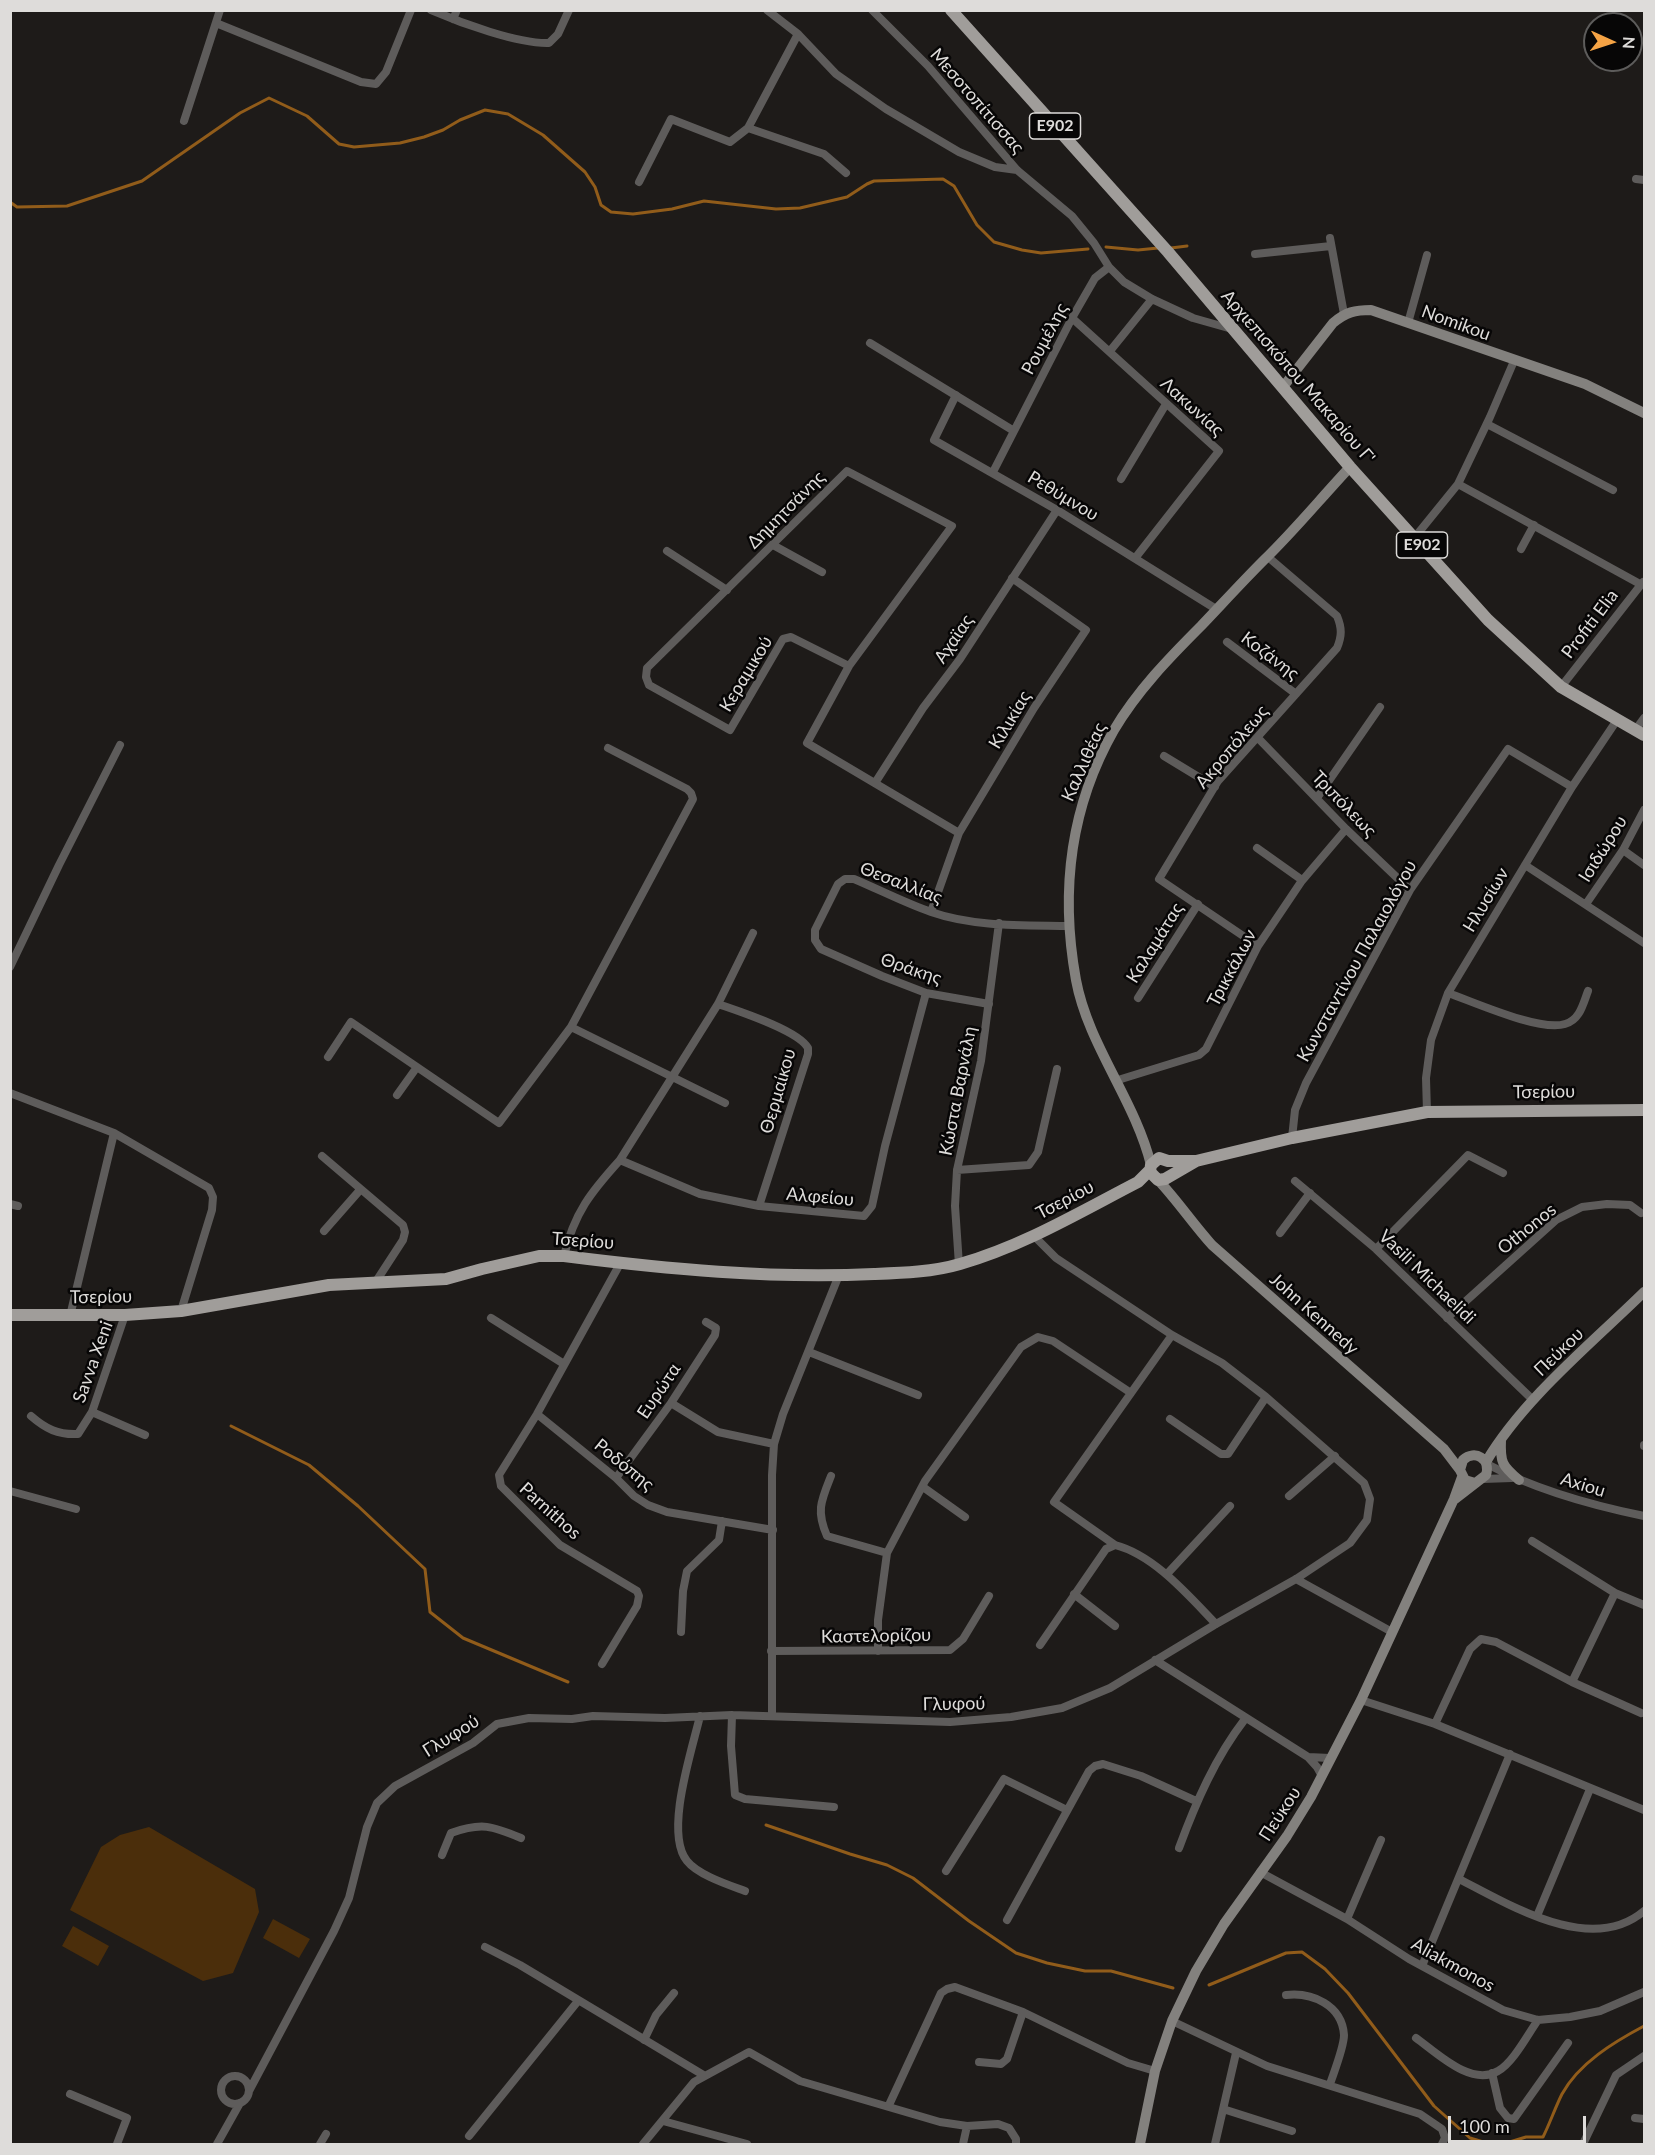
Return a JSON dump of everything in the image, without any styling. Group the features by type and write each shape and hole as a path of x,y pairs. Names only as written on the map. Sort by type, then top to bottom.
{"main road":[{"name":"Αρχιεπισκόπου Μακαρίου Γ'","path":"951,10 1168,252 1350,467 1488,620 1561,687 1640,732"},
{"name":"Τσερίου","path":"10,1315 125,1315 181,1311 329,1285 446,1279 539,1256 564,1256 724,1271 839,1275 897,1273 959,1265 1035,1237 1160,1171 1292,1138 1427,1112 1644,1110"}],"street":[{"path":"184,121 220,10"},
{"path":"216,23 361,82 376,84 386,72 411,10"},
{"path":"431,10 453,19 534,43 549,43 558,34 570,10"},
{"path":"453,19 457,10"},
{"path":"766,10 798,34 836,74 886,109 958,152 995,166 1017,170"},
{"name":"Μεσοτοπίτισσας","path":"872,10 928,66 1017,170 1072,216 1094,243 1108,267 1124,282 1152,299 1193,318 1232,328"},
{"path":"639,182 671,119 730,142 748,128 798,34"},
{"path":"748,128 824,154 846,173"},
{"path":"1255,254 1330,242 1344,314 1333,323 1283,387"},
{"path":"1408,323 1427,255"},
{"name":"Ρουμέλης","path":"993,472 1072,318 1095,278 1108,267"},
{"path":"1110,351 1152,299"},
{"name":"Nomikou","path":"1344,314 1357,310 1371,310 1585,384 1644,413"},
{"name":"Λακωνίας","path":"1072,318 1219,451 1136,557"},
{"path":"870,344 1014,431"},
{"path":"1415,537 1458,484 1514,361"},
{"name":"Ρεθύμνου","path":"956,395 934,440 1058,510 1216,609"},
{"path":"1121,479 1166,404"},
{"path":"1487,424 1613,490"},
{"name":"Καλλιθέας","path":"1146,1143 1090,1025 1077,982 1069,926 1069,874 1077,819 1088,785 1114,730 1142,690 1350,467"},
{"name":"Δημητσάνης","path":"646,677 647,668 847,471 952,526 849,666"},
{"path":"1458,484 1642,582"},
{"name":"Αχαϊας","path":"875,783 923,708 960,660 1011,578 1058,510"},
{"path":"1521,549 1534,525"},
{"path":"772,545 822,572"},
{"path":"667,550 727,590"},
{"name":"Ακροπόλεως","path":"1258,946 1159,879 1215,787 1337,648 1341,639 1341,627 1337,616 1268,557"},
{"name":"Κιλικίας","path":"931,912 959,833 1034,708 1086,630 1011,578"},
{"name":"Profiti Elia","path":"1561,687 1642,582"},
{"name":"Κεραμικού","path":"646,677 649,685 730,730 783,639 791,637 849,666"},
{"name":"Κοζάνης","path":"1227,642 1296,694"},
{"path":"849,666 807,742 959,833"},
{"path":"1317,798 1380,707"},
{"path":"1640,732 1644,718"},
{"name":"Ηλυσίων","path":"1427,1112 1426,1078 1431,1040 1448,993 1572,787 1617,720"},
{"name":"Τριπόλεως","path":"1258,738 1346,829 1410,890"},
{"path":"10,967 120,745"},
{"path":"328,1057 351,1022 499,1123 571,1028 693,799 692,793 687,789 608,748"},
{"name":"Κωνσταντίνου Παλαιολόγου","path":"1292,1138 1295,1110 1306,1083 1410,890 1508,749 1572,787"},
{"path":"1164,756 1215,787"},
{"name":"Ισιδώρου","path":"1587,904 1623,850 1644,810"},
{"name":"Τρικκάλων","path":"1118,1080 1199,1055 1206,1048 1258,946 1302,880 1346,829"},
{"path":"1257,848 1302,880"},
{"path":"1623,850 1644,866"},
{"path":"1525,865 1644,943"},
{"name":"Θεσαλλίας","path":"827,952 817,945 815,930 838,884 845,879 854,879 931,912 951,917 999,923 1069,926"},
{"name":"Καλαμάτας","path":"1138,998 1198,904"},
{"name":"Κώστα Βαρνάλη","path":"959,1265 957,1170 981,1061 999,923"},
{"path":"564,1256 569,1232 576,1216 600,1182 620,1160 718,1004 753,933"},
{"name":"Θράκης","path":"827,952 926,993 989,1004"},
{"path":"1448,993 1538,1024 1565,1024 1579,1014 1588,991"},
{"name":"Αλφείου","path":"620,1160 700,1194 759,1206 864,1216 869,1211 926,993"},
{"name":"Θερμαίκου","path":"718,1004 769,1023 801,1040 808,1048 759,1206"},
{"path":"571,1028 725,1103"},
{"path":"398,1095 417,1067"},
{"path":"957,1170 1029,1164 1038,1152 1057,1069"},
{"path":"10,1093 114,1133 208,1188 213,1197 212,1210 181,1311"},
{"path":"70,1316 114,1133"},
{"name":"John Kennedy","path":"1146,1143 1172,1195 1187,1218 1212,1245 1444,1449"},
{"path":"322,1155 403,1225 405,1232 403,1240 374,1284"},
{"path":"1376,1249 1468,1155 1503,1173"},
{"name":"Vasili Michaelidi","path":"1295,1181 1376,1249 1533,1400"},
{"path":"324,1231 360,1190"},
{"path":"1280,1233 1310,1193"},
{"name":"Othonos","path":"1447,1318 1556,1220 1582,1207 1606,1204 1630,1205 1641,1213"},
{"name":"Γλυφού","path":"249,2091 334,1931 349,1898 367,1827 377,1803 395,1786 473,1743 497,1724 529,1718 572,1719 593,1716 665,1718 732,1715 950,1722 1011,1717 1062,1708 1099,1694 1296,1579 1350,1543 1367,1520 1370,1498 1364,1483 1266,1397 1222,1363 1172,1335 1056,1258 1035,1237"},
{"name":"Parnithos","path":"602,1664 637,1606 639,1596 636,1591 560,1545 501,1486 499,1481 500,1475 537,1414 621,1262"},
{"path":"772,1715 774,1444 783,1414 839,1275"},
{"name":"Πεύκου","path":"1484,1460 1533,1400 1644,1292"},
{"name":"Savva Xeni","path":"31,1416 51,1431 78,1434 92,1412 125,1315"},
{"path":"491,1318 564,1364"},
{"name":"Ευρώτα","path":"616,1478 671,1403 715,1335 716,1328 706,1322"},
{"path":"1172,1335 1054,1502 1115,1545 1124,1547 1167,1574 1216,1624"},
{"path":"878,1651 878,1620 887,1553 923,1487 1021,1347 1038,1337 1053,1341 1131,1393"},
{"path":"809,1352 918,1395"},
{"path":"1170,1419 1221,1454 1228,1454 1266,1397"},
{"path":"671,1403 718,1432 774,1444"},
{"path":"92,1412 145,1435"},
{"name":"Ροδόπης","path":"537,1414 616,1478 634,1496 667,1512 773,1530"},
{"path":"1501,1437 1500,1455 1503,1466 1516,1479"},
{"path":"1444,1449 1466,1457 1484,1460 1487,1473 1479,1481 1467,1482 1444,1449"},
{"path":"1289,1496 1335,1456"},
{"path":"1461,1473 1461,1462 1466,1457"},
{"name":"Axiou","path":"1484,1460 1516,1479 1601,1507 1644,1516"},
{"name":"Πεύκου","path":"1140,2145 1155,2071 1172,2021 1224,1924 1287,1836 1322,1776 1361,1700 1454,1499 1461,1473"},
{"path":"831,1476 820,1512 827,1536 887,1553"},
{"name":"Axiou","path":"1479,1481 1516,1479"},
{"name":"Πεύκου","path":"1454,1499 1479,1481"},
{"path":"923,1487 965,1517"},
{"path":"10,1491 76,1509"},
{"path":"1167,1574 1230,1506"},
{"path":"681,1632 683,1591 687,1571 718,1540 722,1521"},
{"path":"1532,1541 1615,1593 1644,1605"},
{"path":"1040,1645 1106,1550 1115,1545"},
{"path":"1296,1579 1392,1632"},
{"path":"1572,1682 1615,1593"},
{"path":"1074,1594 1116,1626"},
{"name":"Καστελορίζου","path":"771,1651 950,1650 963,1639 989,1596"},
{"path":"1435,1724 1470,1648 1481,1639 1496,1642 1572,1682 1641,1713"},
{"path":"1155,1660 1308,1757 1322,1776"},
{"path":"1361,1700 1435,1724 1644,1810"},
{"path":"732,1715 731,1746 735,1795 745,1799 834,1807"},
{"path":"700,1716 682,1789 678,1820 679,1843 687,1862 706,1875 744,1892"},
{"path":"1179,1848 1196,1801 1228,1742 1245,1719"},
{"path":"1422,1966 1510,1754"},
{"path":"1308,1757 1330,1758"},
{"path":"1007,1920 1089,1771 1095,1766 1103,1764 1141,1776 1196,1801"},
{"path":"946,1871 1004,1779 1067,1810"},
{"path":"1537,1916 1590,1789"},
{"path":"442,1855 451,1833 471,1825 494,1827 521,1838"},
{"path":"1347,1919 1381,1840"},
{"name":"Aliakmonos","path":"1260,1872 1347,1919 1422,1966 1503,2010 1538,2020 1570,2017 1600,2011 1644,1992"},
{"path":"1459,1879 1520,1910 1572,1928 1603,1930 1638,1916 1644,1911"},
{"path":"485,1947 520,1965 705,2076"},
{"path":"889,2105 941,1994 955,1987 1023,2012 1128,2063 1155,2071"},
{"path":"644,2040 656,2015 674,1993"},
{"path":"1286,1995 1302,1993 1327,2004 1338,2015 1344,2036 1330,2084"},
{"path":"469,2136 578,2001"},
{"path":"979,2062 1001,2064 1007,2059 1023,2012"},
{"path":"1416,2038 1463,2071 1482,2076 1498,2071 1513,2056 1538,2020"},
{"path":"1172,2021 1236,2053 1286,2074 1330,2084 1420,2114 1442,2129 1445,2138 1442,2145"},
{"path":"1492,2073 1500,2108 1508,2118 1514,2119 1568,2043"},
{"path":"643,2145 694,2082 749,2052 800,2081 889,2105 940,2122 967,2126 998,2124 1010,2128 1017,2139 1016,2145"},
{"path":"1215,2145 1236,2053"},
{"path":"1583,2145 1617,2075 1644,2056"},
{"path":"217,2145 249,2091 248,2084 243,2078 229,2077 223,2081 220,2088 222,2096 233,2104 240,2103"},
{"path":"70,2094 127,2118 117,2145"},
{"path":"1223,2109 1292,2131"},
{"path":"1635,2118 1644,2119"},
{"path":"663,2121 747,2145"},
{"path":"963,2145 967,2126"},
{"path":"320,2145 326,2134"}],"shaded area":[{"path":"149,1827 255,1889 259,1912 233,1973 203,1981 70,1910 101,1847 120,1835"},
{"path":"273,1919 310,1939 299,1958 263,1938"},
{"path":"73,1926 109,1946 98,1966 62,1946"}],"waterway":[{"path":"10,202 17,207 67,206 142,181 240,113 269,98 307,116 339,144 354,147 400,143 424,137 485,110 508,114 543,135 585,172 595,187 601,205 611,212 633,214 672,209 704,201 776,209 800,208 847,197 874,181 943,179 954,186 977,225 994,242 1041,253 1088,249"},
{"path":"1171,248 1187,246"},
{"path":"1106,247 1138,250 1158,248"},
{"path":"231,1426 309,1465 358,1506 425,1569 430,1612 463,1638 568,1682"},
{"path":"766,1825 887,1865 913,1878 1016,1953 1047,1963 1085,1971 1111,1971 1173,1988"},
{"path":"1209,1985 1286,1953 1302,1952 1325,1969 1348,1993 1434,2106 1470,2138 1490,2144"},
{"path":"1503,2144 1526,2137 1543,2137 1562,2094 1578,2073 1609,2046 1644,2026"}]}
